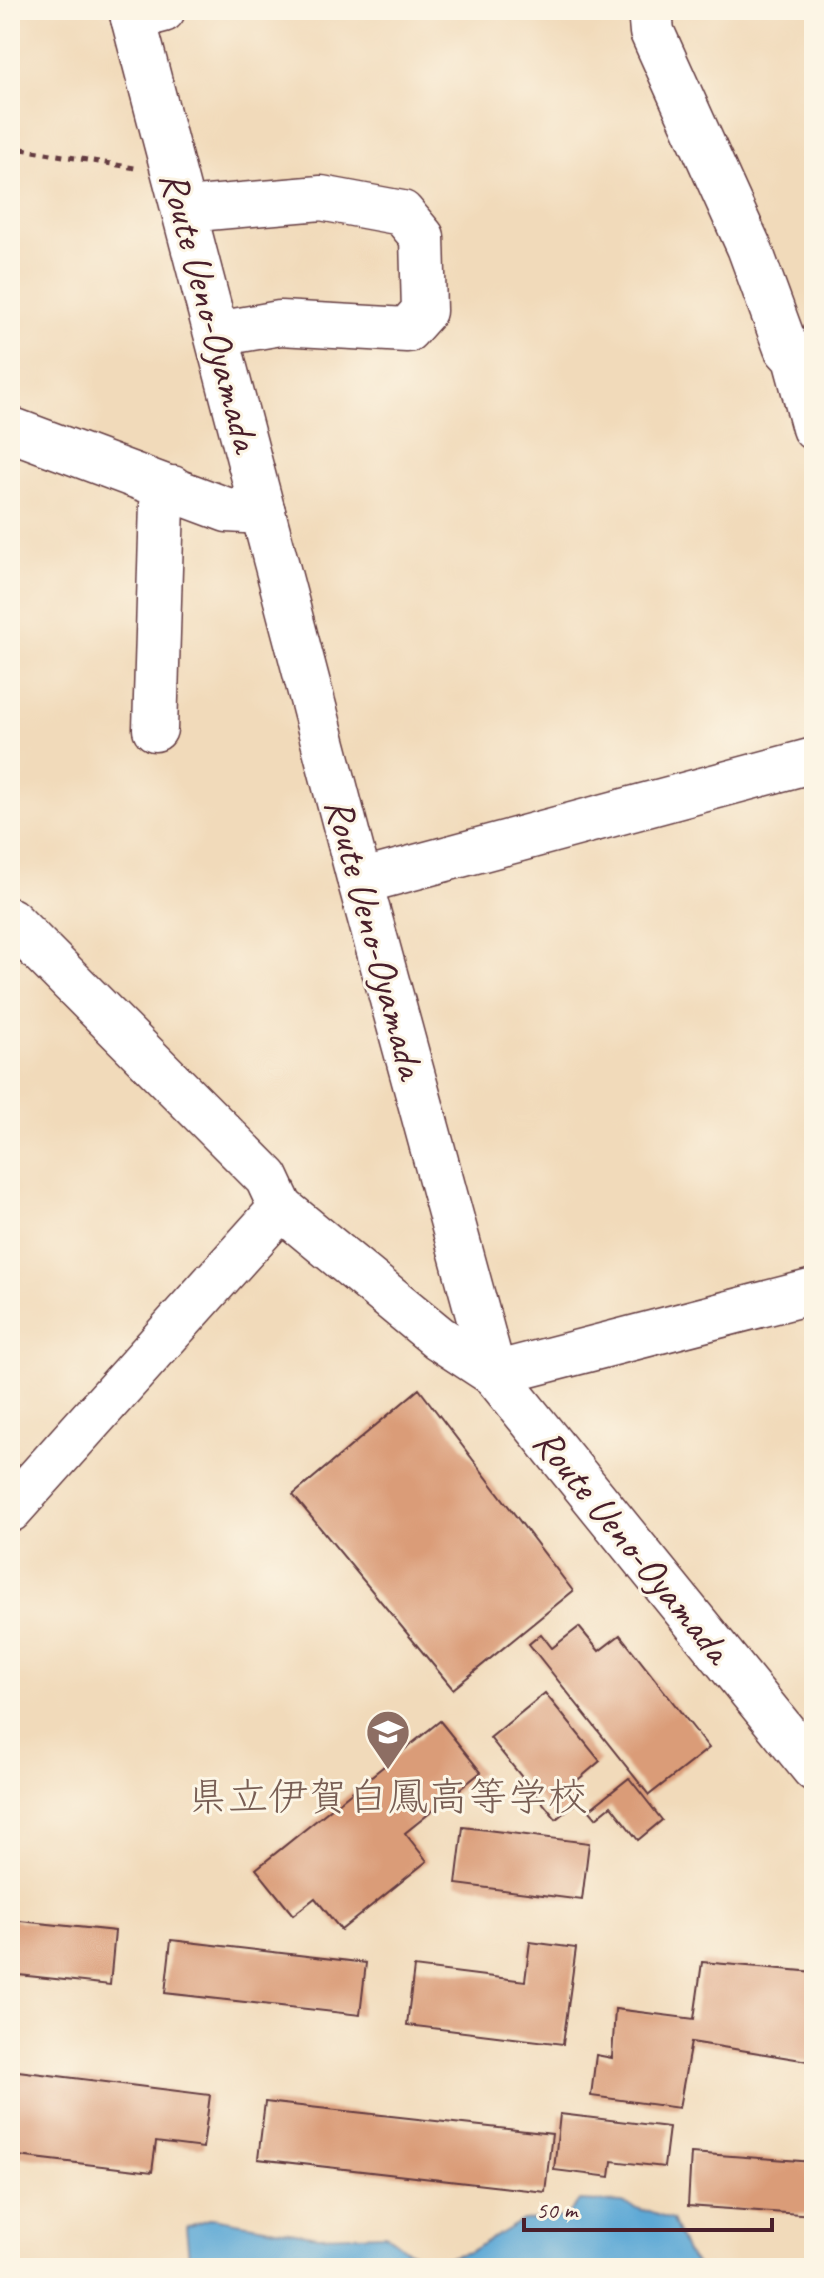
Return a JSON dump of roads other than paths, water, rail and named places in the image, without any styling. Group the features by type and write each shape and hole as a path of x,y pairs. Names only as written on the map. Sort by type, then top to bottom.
{"street":[{"path":"650,10 652,32 749,247 786,348 804,356 814,428"},
{"name":"Route Ueno-Oyamada","path":"142,13 173,164 263,512 494,1374 814,1769"},
{"path":"185,210 321,198 402,213 422,237 424,311 407,330 280,323 217,334"},
{"path":"10,429 227,510 263,512"},
{"path":"155,729 162,504 172,488"},
{"path":"360,882 814,760"},
{"path":"10,920 267,1178 281,1208 439,1338 494,1374 814,1291"},
{"path":"10,1510 281,1208"}],"water":[{"path":"579,2201 622,2203 672,2220 686,2252 700,2268 190,2268 186,2227 212,2218 318,2236 386,2234 405,2249 430,2261 469,2252 523,2220 564,2218"}],"place":[{"name":"県立伊賀白鳳高等学校","path":"388,1771"}]}
